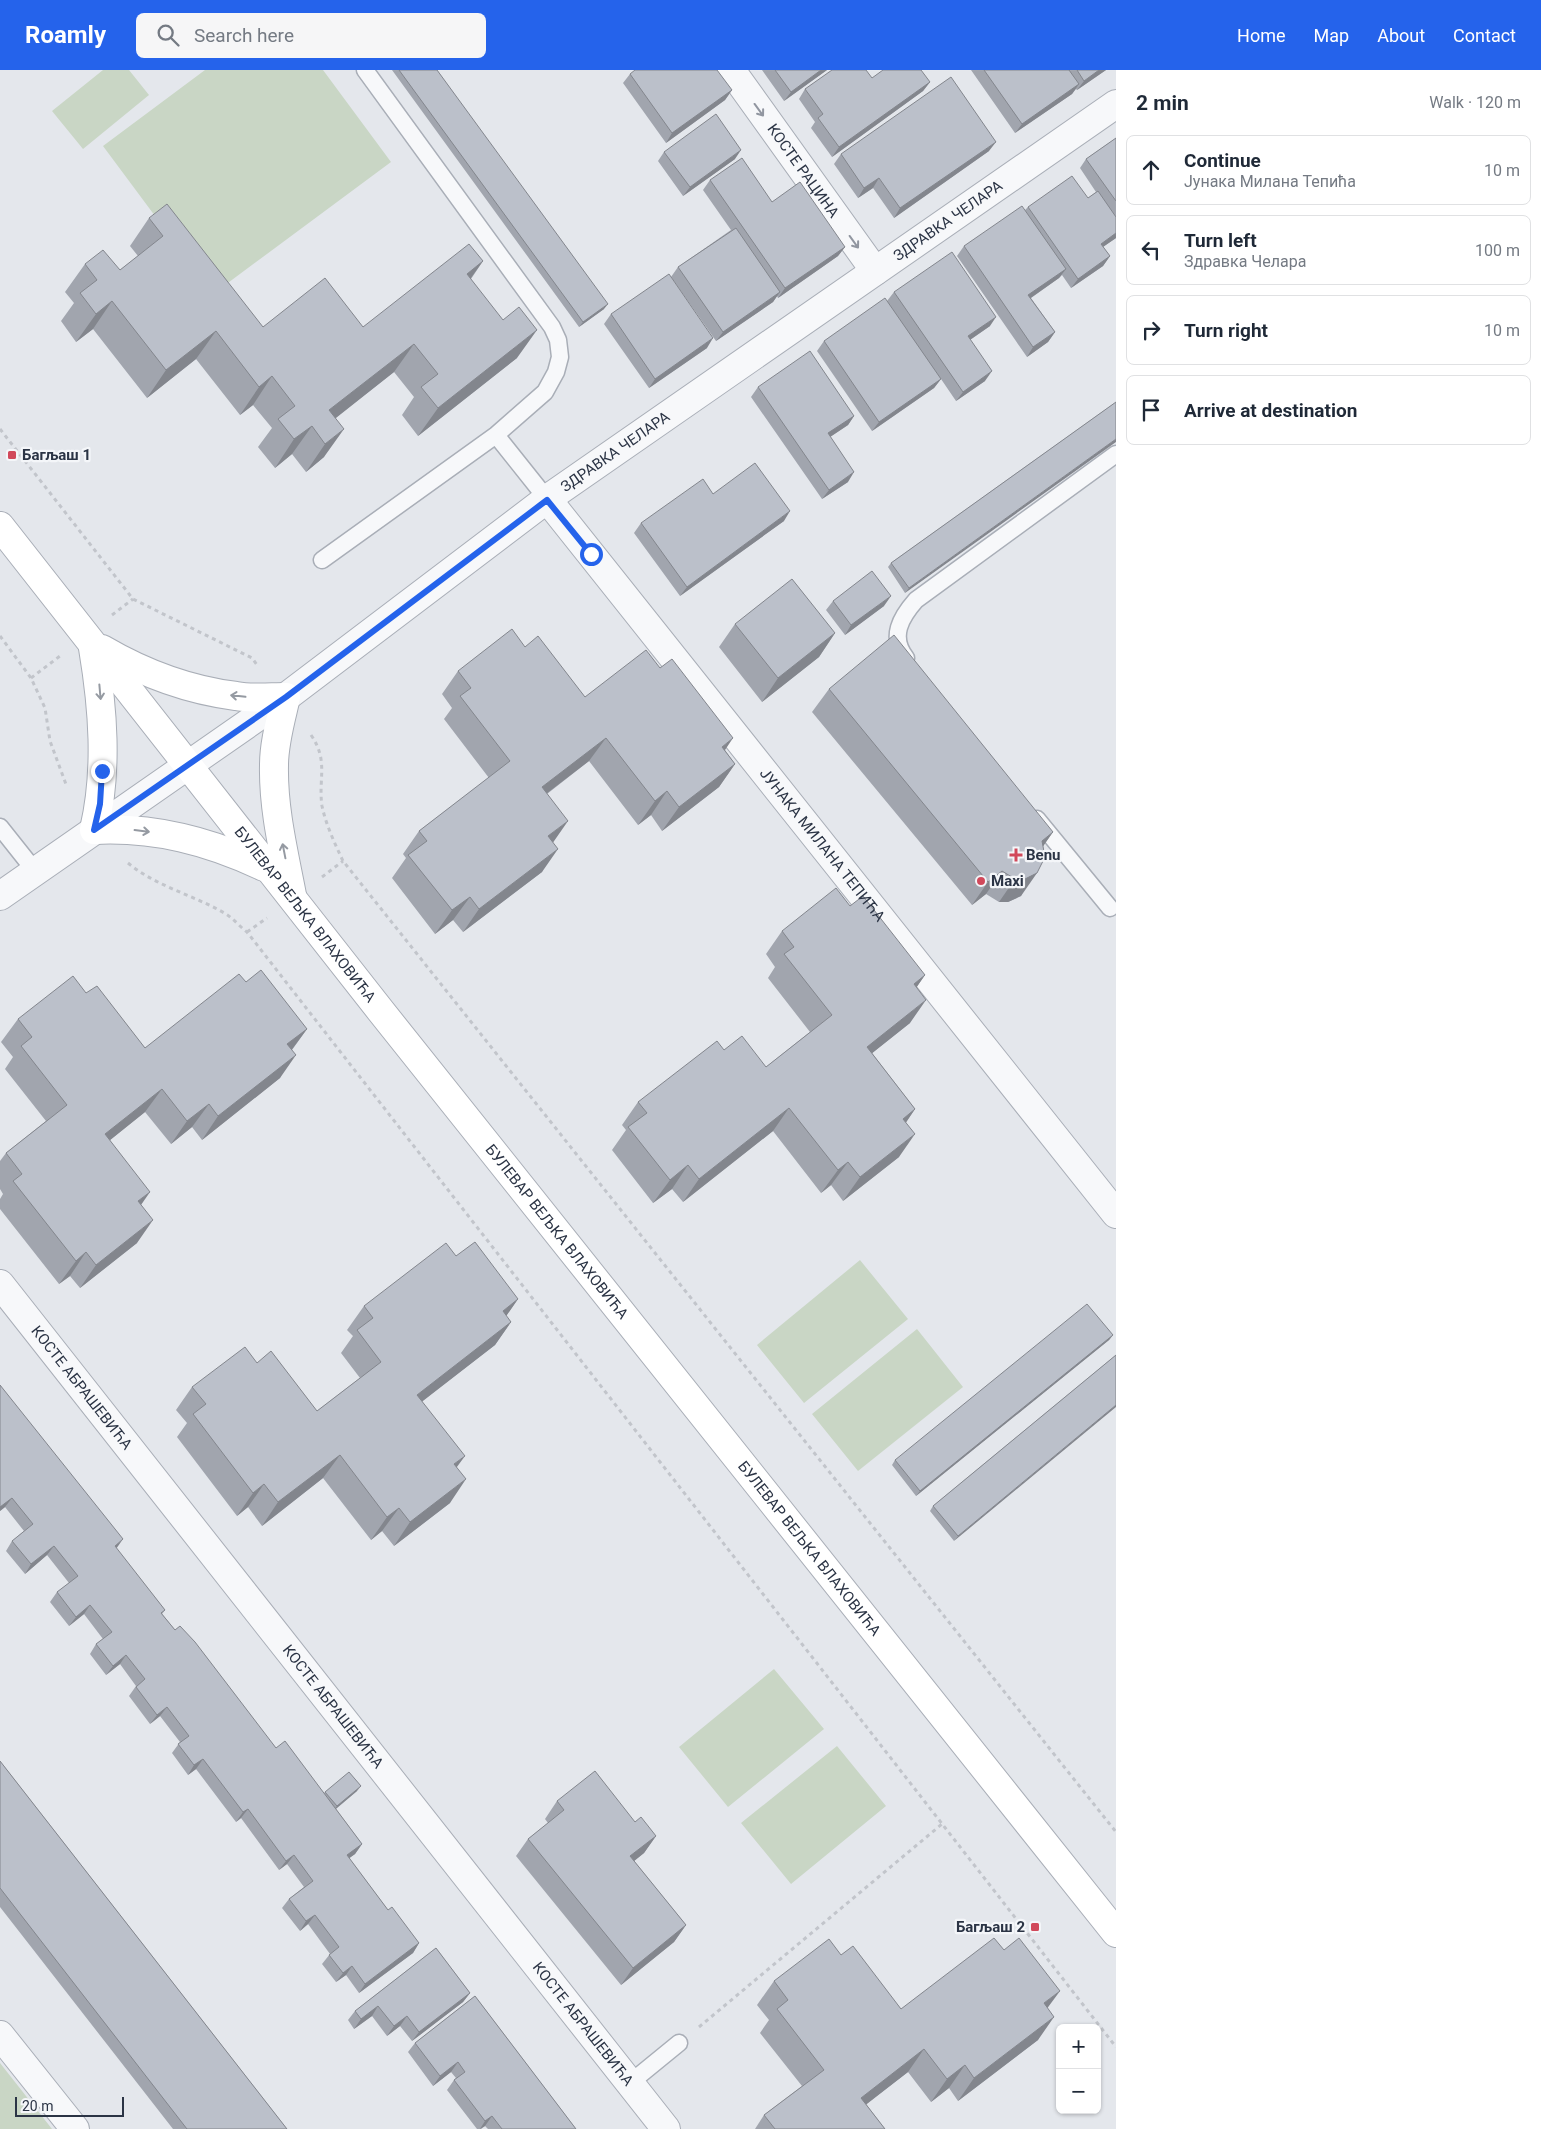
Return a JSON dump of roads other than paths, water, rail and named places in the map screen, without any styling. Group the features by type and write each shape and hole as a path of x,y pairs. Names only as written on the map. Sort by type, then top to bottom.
{"main road":[{"name":"БУЛЕВАР ВЕЉКА ВЛАХОВИЋА","path":"0,526 269,870 1116,1933"},
{"path":"92,644 124,662 162,678 198,689 238,697 286,697 278,732 274,766 277,815 293,899"},
{"path":"92,644 100,689 102,733 100,804 94,830 125,828 199,840 234,853 269,870"}],"street":[{"name":"КОСТЕ РАЦИНА","path":"731,70 875,271"},
{"name":"ЗДРАВКА ЧЕЛАРА","path":"0,896 286,697 547,500 1116,104"},
{"name":"ЈУНАКА МИЛАНА ТЕПИЋА","path":"547,500 1116,1214"},
{"name":"КОСТЕ АБРАШЕВИЋА","path":"0,1284 666,2129"},
{"path":"0,2035 75,2129"}],"lane":[{"path":"322,560 496,435 545,392 556,372 560,357 558,340 552,327 365,70"},
{"path":"496,435 547,500"},
{"path":"916,670 904,655 898,641 898,626 903,614 916,600 1116,454"},
{"path":"1028,808 1110,908"},
{"path":"0,827 35,871"},
{"path":"630,2083 679,2043"}],"place":[{"name":"Багљаш 1","path":"12,455"},
{"name":"Benu","path":"1016,855"},
{"name":"Maxi","path":"981,881"},
{"name":"Багљаш 2","path":"1035,1927"}]}
